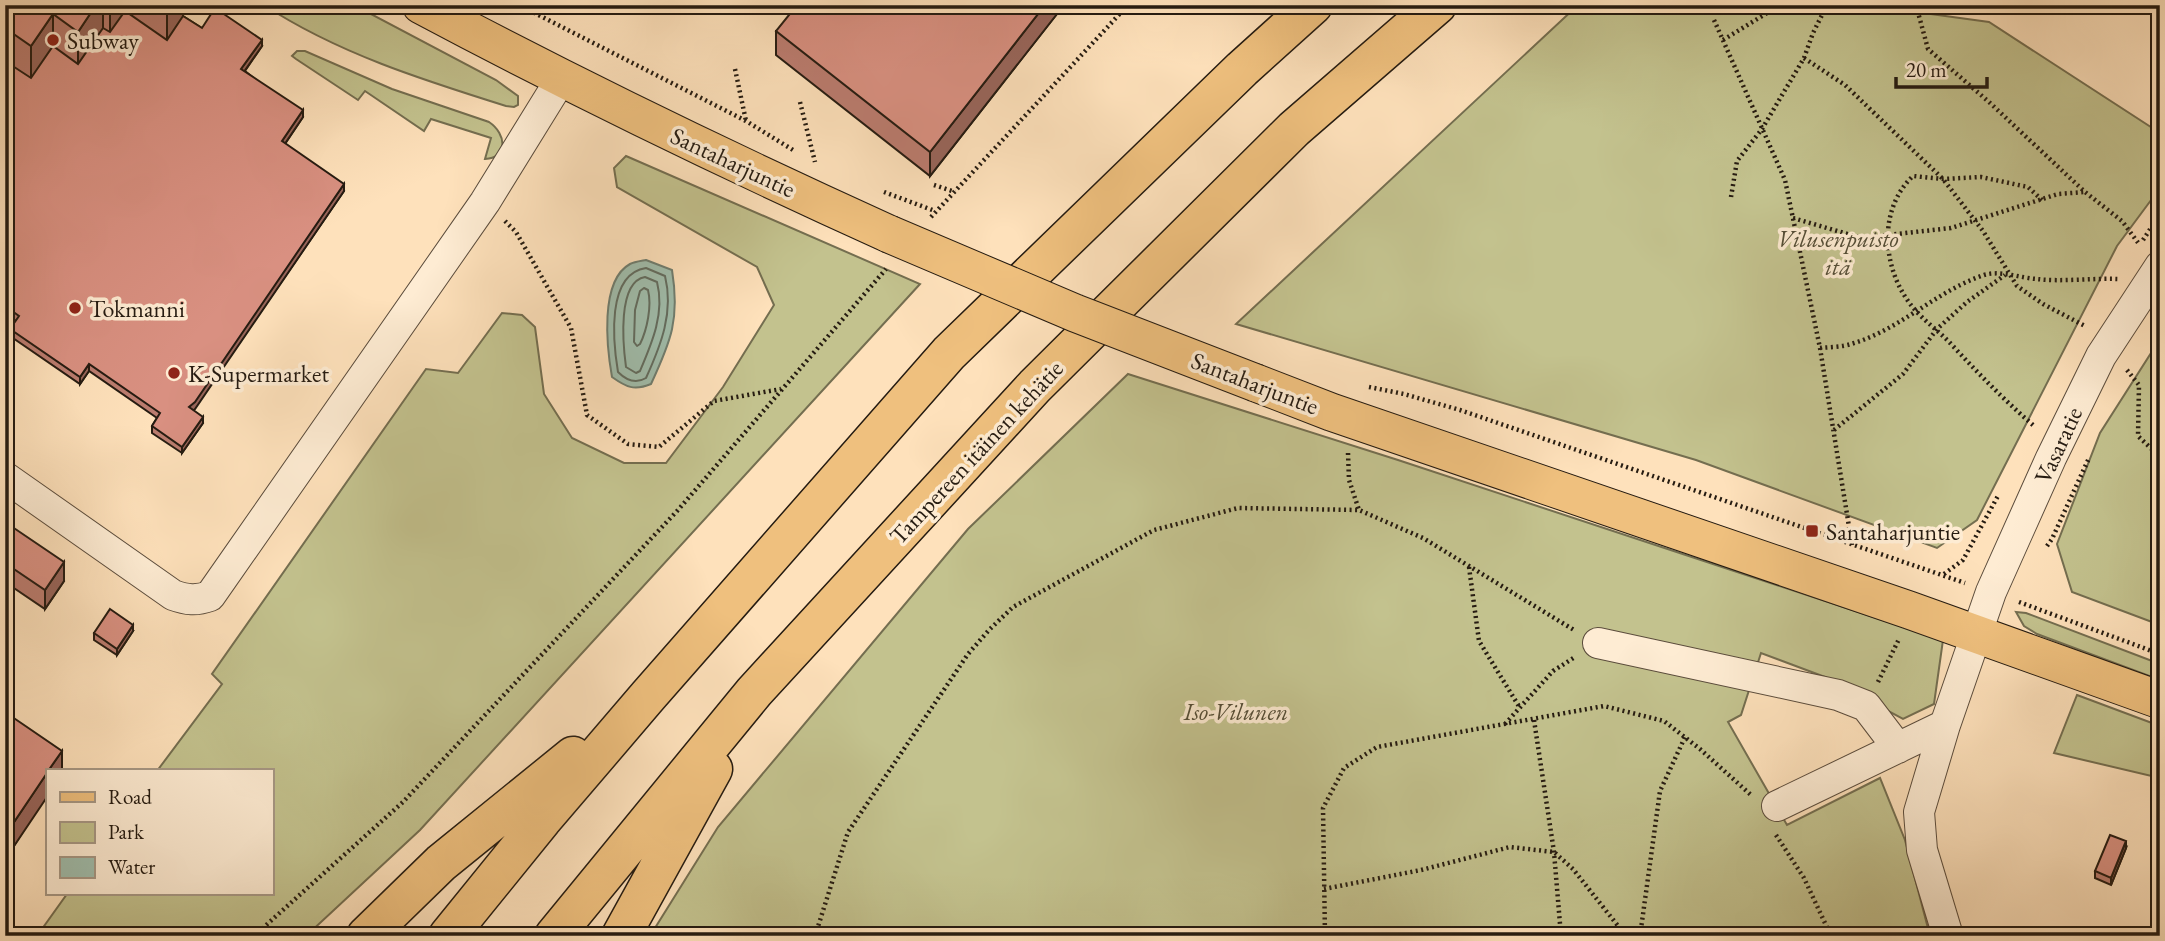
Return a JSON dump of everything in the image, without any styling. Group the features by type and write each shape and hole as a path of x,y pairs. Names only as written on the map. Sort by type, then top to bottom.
{"highway":[{"path":"448,936 648,696 949,353 1242,69 1313,5"},
{"name":"Tampereen itäinen kehätie","path":"554,936 754,692 1035,386 1294,129 1437,5"},
{"path":"621,936 754,692"},
{"path":"366,936 441,863 648,696"}],"main road":[{"name":"Santaharjuntie","path":"421,5 561,79 757,174 1075,313 1331,412 2160,700"}],"street":[{"path":"5,477 173,595 187,600 201,600 210,596 485,202 561,79"},
{"name":"Vasaratie","path":"1948,936 1922,850 1919,812 1945,725 1991,592 2073,412 2150,256"},
{"path":"1598,643 1838,695 1866,706 1898,748"},
{"path":"1775,819 1898,748 1945,725"}],"path":[{"path":"519,5 746,121 825,169"},
{"path":"927,222 1128,5"},
{"path":"1723,40 1780,5"},
{"path":"1731,197 1737,161 1762,129 1804,58 1827,5"},
{"path":"1916,5 1928,49 1990,102 2085,192 2122,221 2150,256"},
{"path":"1714,20 1785,180 1820,348 1852,545"},
{"path":"1804,58 1845,85 1943,179 1976,222 2017,286 2043,304 2088,328 2108,344 2139,385 2138,436 2160,457"},
{"path":"735,69 746,121"},
{"path":"800,102 815,164"},
{"path":"2033,425 2004,400 1937,329 1916,312 1890,267 1888,235 1890,212 1902,187 1913,177 1981,177 2028,187 2042,200"},
{"path":"934,185 955,192"},
{"path":"876,189 935,211"},
{"path":"1793,218 1861,238 1951,228 2058,194 2085,192"},
{"path":"254,936 403,802 678,510 782,389 889,233 877,196"},
{"path":"485,202 516,232 571,328 587,415 628,444 659,446 714,401 782,389"},
{"path":"1820,348 1851,344 1916,312 1944,293 1987,274 2008,274 2039,280 2118,279"},
{"path":"1833,430 1903,374 1937,329 1967,302 2008,274"},
{"path":"1357,385 1404,394 1461,410 1991,592 2160,654"},
{"path":"1331,412 1348,452 1349,480 1359,510"},
{"path":"2052,539 2089,458"},
{"path":"816,936 848,832 968,654 1013,607 1153,530 1238,508 1359,510 1423,538 1598,643 1553,671 1505,724"},
{"path":"1469,566 1479,641 1520,708"},
{"path":"1866,706 1899,638"},
{"path":"1325,936 1324,808 1344,768 1377,747 1604,706 1664,721 1775,819 1831,936"},
{"path":"1534,720 1554,852 1561,936"},
{"path":"1640,936 1660,791 1685,737"},
{"path":"1324,889 1421,870 1510,847 1554,852 1573,869 1626,936"}],"green space":[{"path":"264,5 354,5 496,80 518,96 518,105 506,106 381,64 321,37"},
{"name":"Vilusenpuisto itä","path":"1578,5 1865,5 1989,22 2160,133 2160,188 2117,246 1977,520 1937,548 1696,460 1236,324"},
{"path":"297,51 305,51 392,89 489,122 502,139 501,150 493,158 485,159 491,138 431,119 424,131 365,91 358,100 292,56"},
{"path":"626,156 920,284 420,830 306,936 37,936 66,895 273,895 273,769 158,769 222,684 212,674 426,369 458,373 502,313 522,315 535,327 544,394 572,438 624,463 666,463 723,387 774,305 757,267 617,187 614,168"},
{"path":"2160,339 2160,625 2072,592 2057,544 2100,433"},
{"name":"Iso-Vilunen","path":"1128,374 1943,640 1934,704 1903,719 1825,677 1761,653 1741,715 1728,722 1787,825 1880,778 1905,840 1930,936 650,936 718,827 968,529"},
{"path":"2016,612 2026,613 2160,664 2160,680 2037,634 2024,626"},
{"path":"2077,695 2160,726 2160,778 2054,753"}],"water":[{"path":"646,260 672,270 674,316 669,342 651,384 635,387 612,377 607,333 609,300 620,273 630,264"}],"building":[{"path":"16,5 96,5 78,32 53,14 31,46 5,28 5,21"},
{"path":"797,5 1045,5 930,152 776,31"},
{"path":"215,8 262,40 241,69 303,110 282,141 344,184 189,407 203,417 182,447 152,426 160,413 89,364 80,377 10,329 19,316 5,306 5,61 31,78 53,46 78,64 103,28 110,32 125,11 167,40 183,16 202,28"},
{"path":"5,522 64,562 45,590 5,563"},
{"path":"110,609 133,625 117,649 94,633"},
{"path":"5,712 62,751 49,769 46,769 46,774 8,831 5,829"},
{"path":"2110,835 2126,841 2111,878 2095,871"}],"place":[{"name":"Subway","path":"53,40"},
{"name":"Tokmanni","path":"75,308"},
{"name":"K-Supermarket","path":"174,373"},
{"name":"Santaharjuntie","path":"1812,531"}]}
